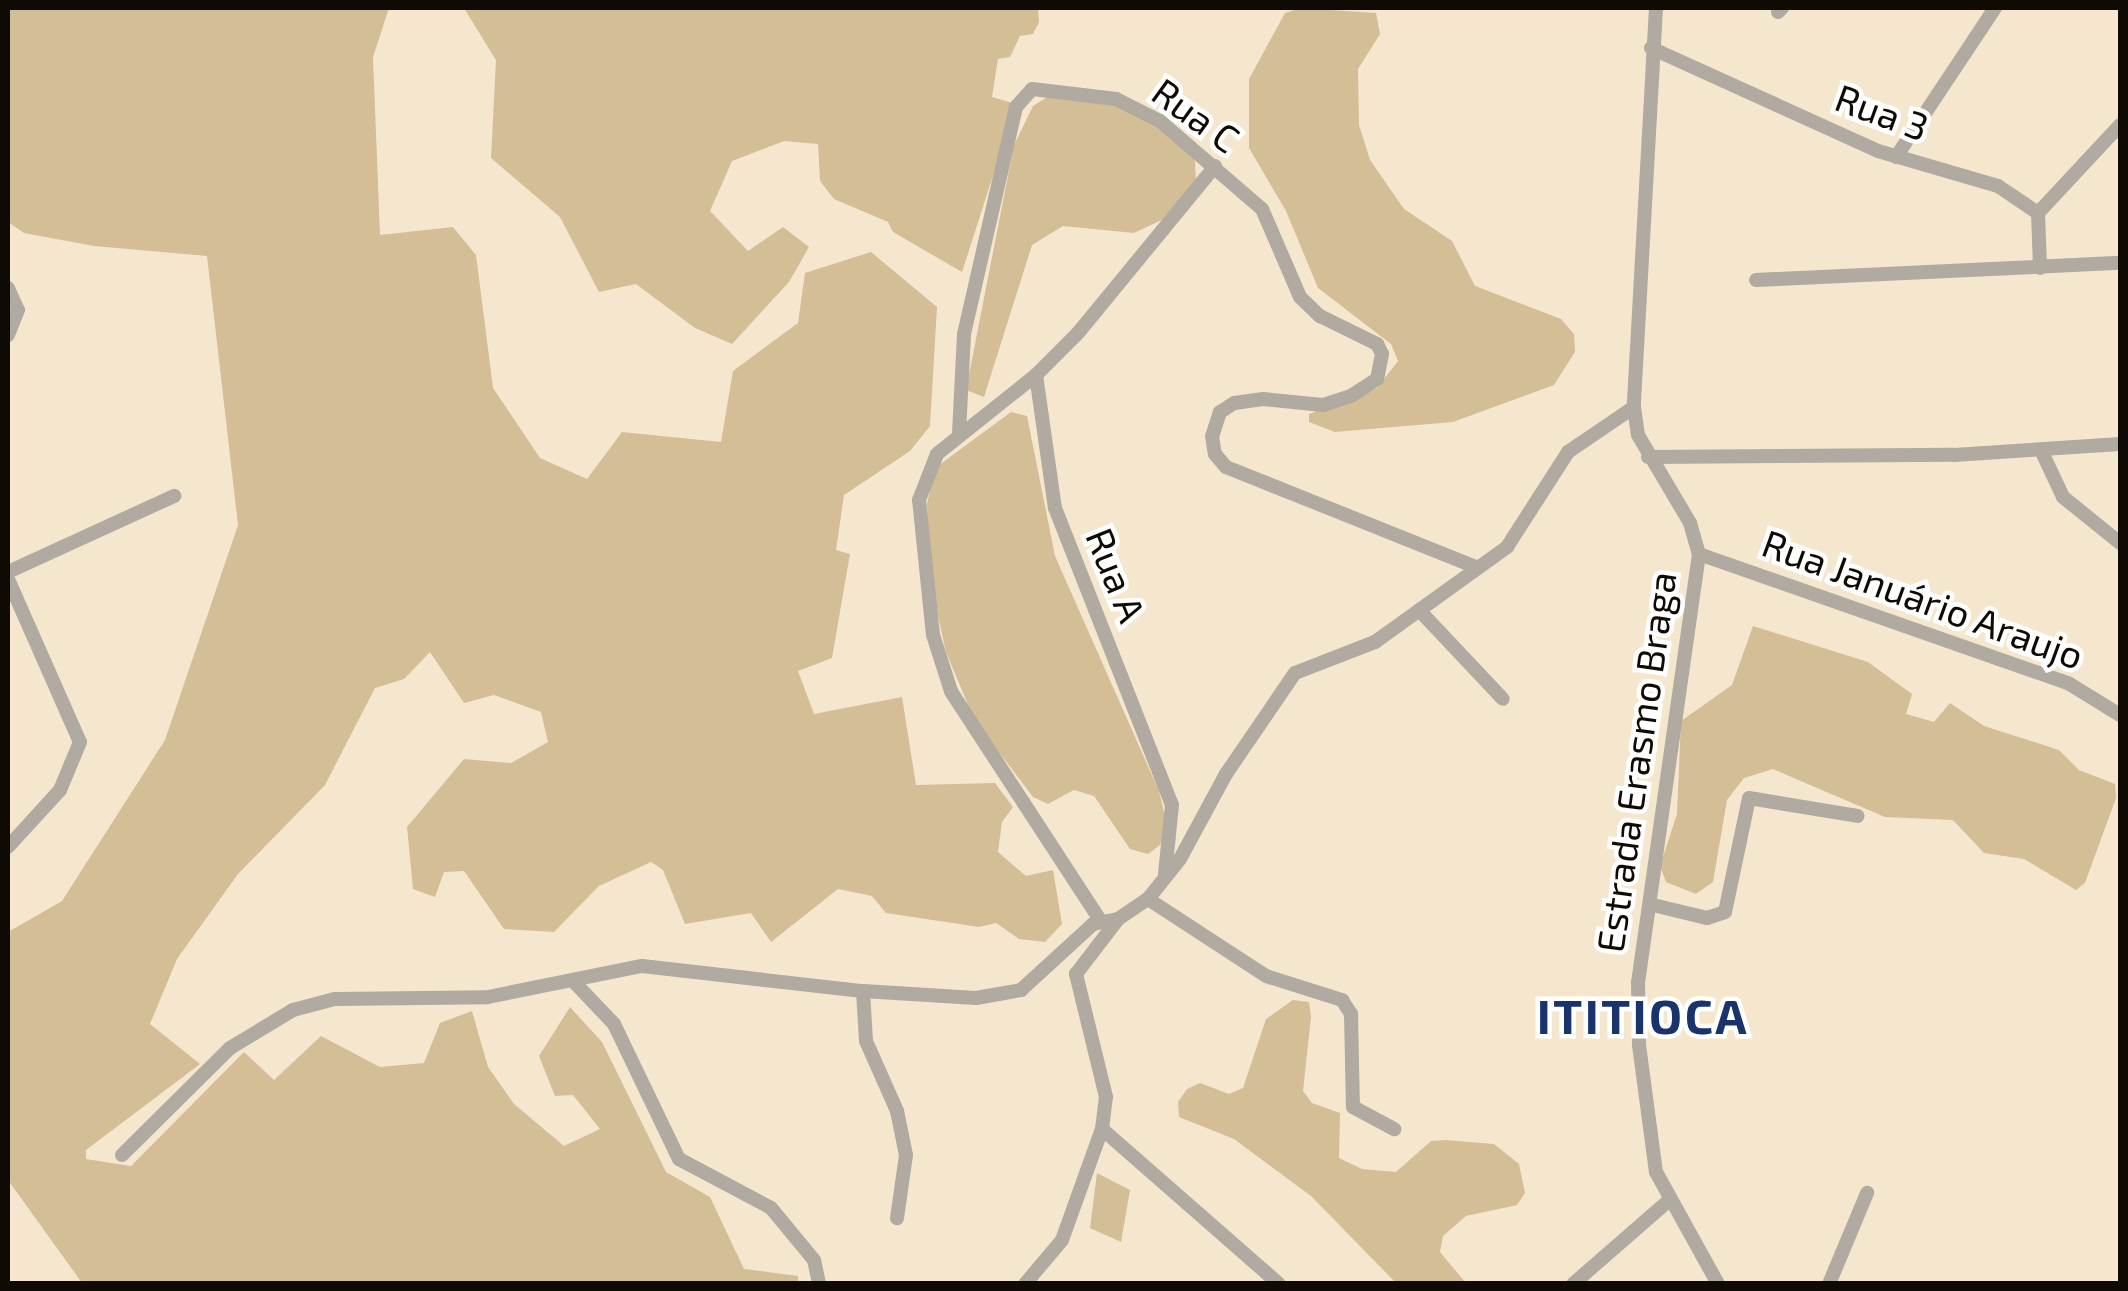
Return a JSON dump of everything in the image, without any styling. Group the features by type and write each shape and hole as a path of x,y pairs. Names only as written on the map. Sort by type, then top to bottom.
{"street":[{"name":"Estrada Erasmo Braga","path":"1656,8 1634,407 1648,457 1690,523 1698,554 1652,904 1638,982 1639,1045 1646,1125 1668,1201 1718,1284"},
{"path":"1896,157 1995,8"},
{"name":"Rua 3","path":"1652,48 1896,157 1976,175 2038,213"},
{"name":"Rua C","path":"959,433 964,334 1022,95 1032,89 1116,99 1160,121 1262,209 1300,297 1320,316 1376,344 1382,354 1377,379 1350,396 1323,404 1263,398 1220,412 1212,436 1226,467 1476,567"},
{"path":"2040,268 2038,213 2120,125"},
{"path":"1100,920 940,665 919,536 919,500 936,454 1036,375 1215,166"},
{"path":"1756,280 2120,263"},
{"path":"8,288 18,310 8,335"},
{"name":"Rua A","path":"1036,375 1055,508 1175,818 1163,880"},
{"path":"1025,1284 1062,1240 1102,1129 1106,1097 1076,974 1118,920 1148,899 1163,880 1295,673 1375,642 1516,540 1579,441 1634,407"},
{"path":"1648,457 2041,450 2120,444"},
{"path":"2041,450 2063,497 2120,543"},
{"path":"8,846 60,790 80,742 8,575 174,496"},
{"name":"Rua Januário Araujo","path":"1698,554 2049,676 2120,716"},
{"path":"1419,610 1503,699"},
{"path":"1652,904 1708,918 1725,912 1750,798 1858,816"},
{"path":"1148,899 1266,976 1342,1000 1351,1014 1353,1107 1394,1128"},
{"path":"122,1155 230,1048 293,1010 357,996 488,998 575,983 642,966 864,991 976,998 1021,990 1100,920 1118,920"},
{"path":"575,983 614,1024 679,1159 771,1208 814,1260 819,1284"},
{"path":"864,991 866,1041 897,1110 906,1154 897,1218"},
{"path":"1102,1129 1279,1284"},
{"path":"1829,1284 1867,1193"},
{"path":"1573,1284 1668,1201"}],"shaded area":[{"path":"8,8 389,8 373,57 380,235 453,227 476,255 493,388 540,458 587,479 622,432 721,442 733,371 798,323 805,273 871,252 937,307 930,426 910,451 844,495 836,550 850,554 832,658 798,671 814,714 902,697 916,785 995,783 1013,807 1002,822 998,852 1026,876 1053,870 1062,924 1045,942 1019,939 996,923 979,927 886,913 872,896 838,889 771,942 751,913 685,924 663,870 651,862 599,886 554,932 504,929 464,871 444,872 435,897 413,889 407,827 464,759 511,763 548,742 541,712 494,695 464,703 430,652 404,679 375,688 325,785 238,874 177,959 150,1024 200,1064 86,1150 86,1159 131,1166 244,1052 274,1080 321,1036 380,1067 424,1063 440,1023 472,1011 488,1067 514,1104 564,1146 600,1129 573,1095 555,1096 539,1056 570,1007 602,1042 666,1172 710,1197 744,1269 798,1276 798,1283 82,1283 8,1180 8,932 62,901 165,740 238,525 207,256 94,246 24,233 8,222"},
{"path":"464,8 1038,8 1039,22 1033,34 1020,36 1010,57 998,59 992,97 1016,104 962,272 893,232 888,222 834,199 820,181 818,144 784,141 732,161 710,211 748,251 783,227 809,247 789,282 732,344 695,328 636,284 599,292 560,217 491,158 496,60"},
{"path":"1301,8 1376,13 1380,34 1358,69 1359,125 1370,160 1404,209 1452,241 1475,286 1561,319 1574,334 1575,352 1554,385 1453,422 1335,432 1309,422 1309,414 1377,388 1398,361 1391,344 1318,288 1286,211 1249,148 1249,79 1285,13"},
{"path":"1054,93 1120,103 1183,142 1195,161 1196,181 1168,217 1134,233 1063,226 1032,245 984,397 966,390 1014,145 1033,106"},
{"path":"1011,412 1027,416 1055,556 1159,791 1167,825 1160,845 1148,854 1130,849 1094,796 1074,790 1048,804 1033,797 974,719 946,652 930,580 927,504 935,468"},
{"path":"1753,626 1868,662 1912,694 1906,714 1934,722 1950,703 1984,726 2059,750 2079,770 2115,784 2116,798 2085,883 2076,890 2024,859 1984,853 1953,820 1885,817 1773,769 1744,778 1727,800 1713,882 1696,894 1666,882 1660,866 1677,814 1681,721 1732,685"},
{"path":"1293,1000 1309,1002 1311,1017 1303,1091 1312,1103 1340,1113 1339,1158 1362,1169 1396,1172 1431,1141 1446,1140 1494,1144 1519,1164 1525,1193 1517,1205 1466,1216 1443,1236 1440,1252 1466,1283 1396,1283 1311,1196 1234,1139 1179,1117 1178,1102 1187,1089 1200,1083 1229,1094 1243,1088 1266,1019"},
{"path":"1097,1173 1130,1190 1121,1242 1090,1228"}],"district":[{"name":"ITITIOCA","path":"1643,1016"}]}
